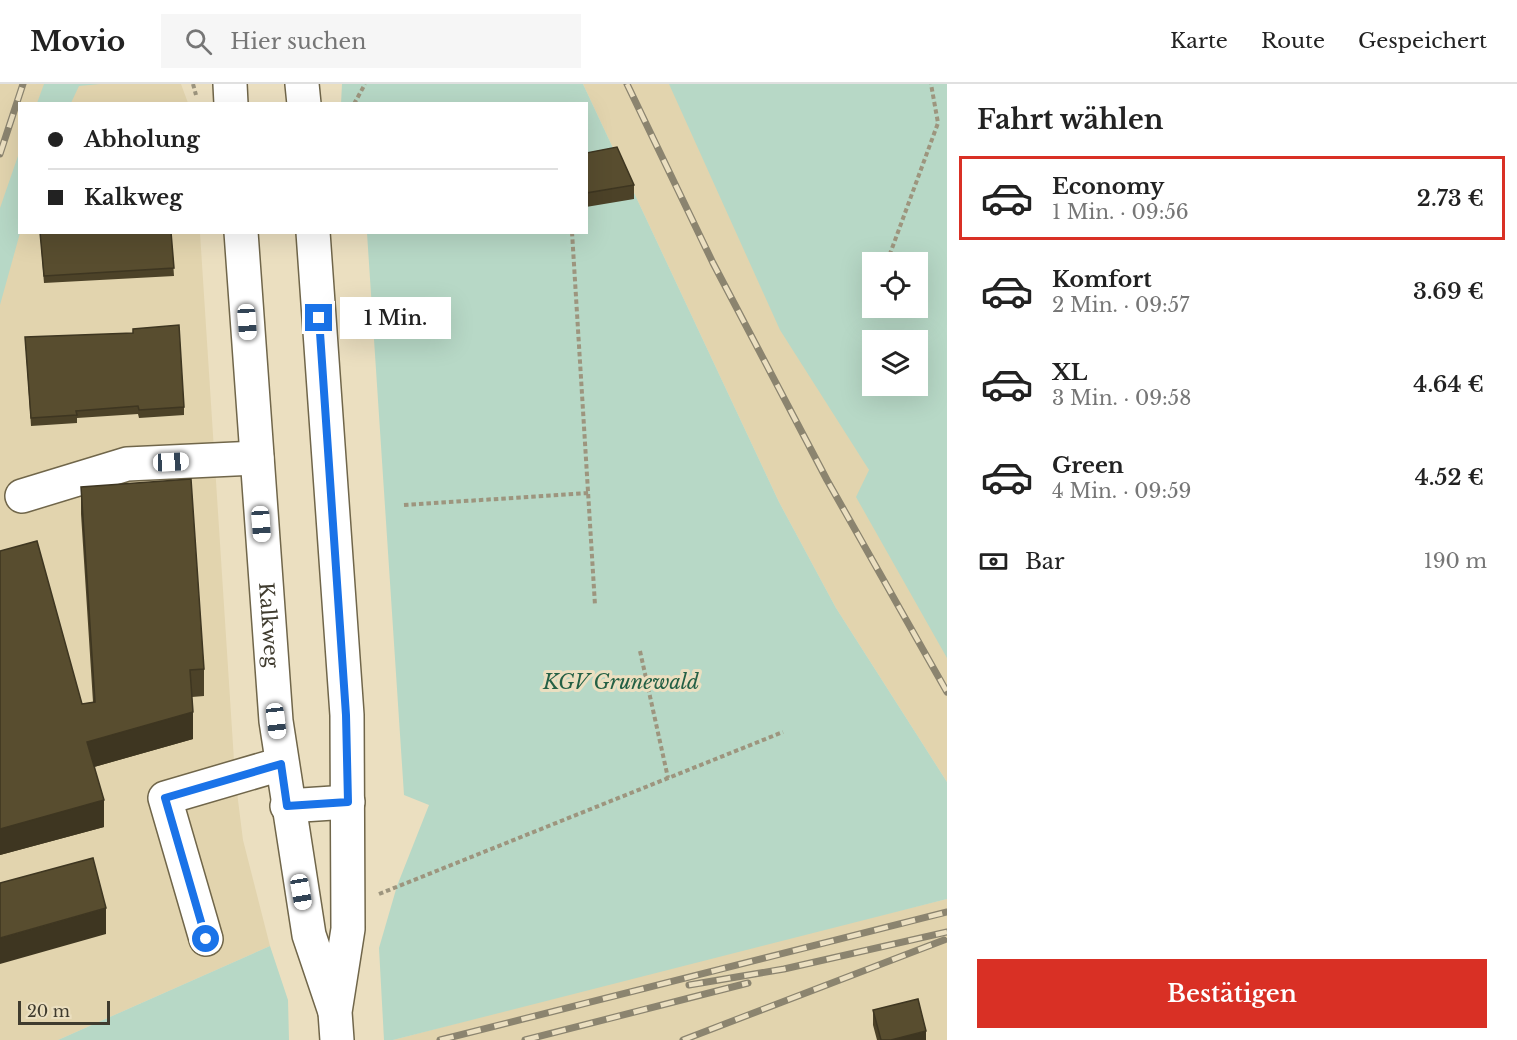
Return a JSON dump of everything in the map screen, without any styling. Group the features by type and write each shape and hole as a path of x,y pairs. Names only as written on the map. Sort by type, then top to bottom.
{"street":[{"path":"230,84 231,102"},
{"path":"302,84 304,102"},
{"name":"Kalkweg","path":"241,234 281,764 309,935 336,1026"},
{"name":"Kalkweg","path":"313,234 346,715 348,929 336,1026"},
{"path":"22,496 127,464 257,458"},
{"path":"206,939 165,798 281,764"},
{"path":"287,806 348,802"}],"path":[{"path":"355,102 366,84"},
{"path":"891,252 938,123 931,84"},
{"path":"572,234 595,605"},
{"path":"404,505 589,493"},
{"path":"640,651 668,778"},
{"path":"375,895 783,732"}],"shaded area":[{"path":"0,84 181,84 188,102 18,102 18,234 200,234 235,776 243,840 270,946 58,1040 0,1040"},
{"path":"583,84 679,84 869,470 947,605 947,782 836,608 779,502"},
{"path":"947,899 947,1040 393,1040 702,959"}],"green space":[{"path":"44,84 100,84 79,86 71,102 37,102"},
{"name":"KGV Grunewald","path":"342,84 583,84 779,502 836,608 947,782 947,899 393,1040 384,1040 379,948 397,886 429,805 404,795 367,234 588,234 588,102 341,102"},
{"path":"669,84 947,84 947,658 856,497 869,470 780,330"},
{"path":"18,156 20,234 0,305 0,208"},
{"path":"270,946 288,1000 289,1040 58,1040"}],"building":[{"path":"617,147 634,185 588,193 588,153"},
{"path":"40,234 171,234 174,268 44,276"},
{"path":"179,325 184,407 139,410 138,406 76,411 77,415 31,418 25,337 133,333 133,329"},
{"path":"191,479 204,669 190,670 193,712 87,742 104,800 0,829 0,551 37,541 82,704 95,702 81,487"},
{"path":"93,858 106,908 0,938 0,883"},
{"path":"918,999 926,1031 891,1040 881,1040 873,1010"}],"railway":[{"path":"0,154 23,84"},
{"path":"627,84 713,263 827,480 947,692"},
{"path":"440,1040 947,912"},
{"path":"689,985 784,969 947,932"},
{"path":"683,1040 944,940"},
{"path":"525,1040 748,983"}],"route":[{"path":"206,939 165,798 281,764 287,806 348,802 346,715 319,318"}]}
